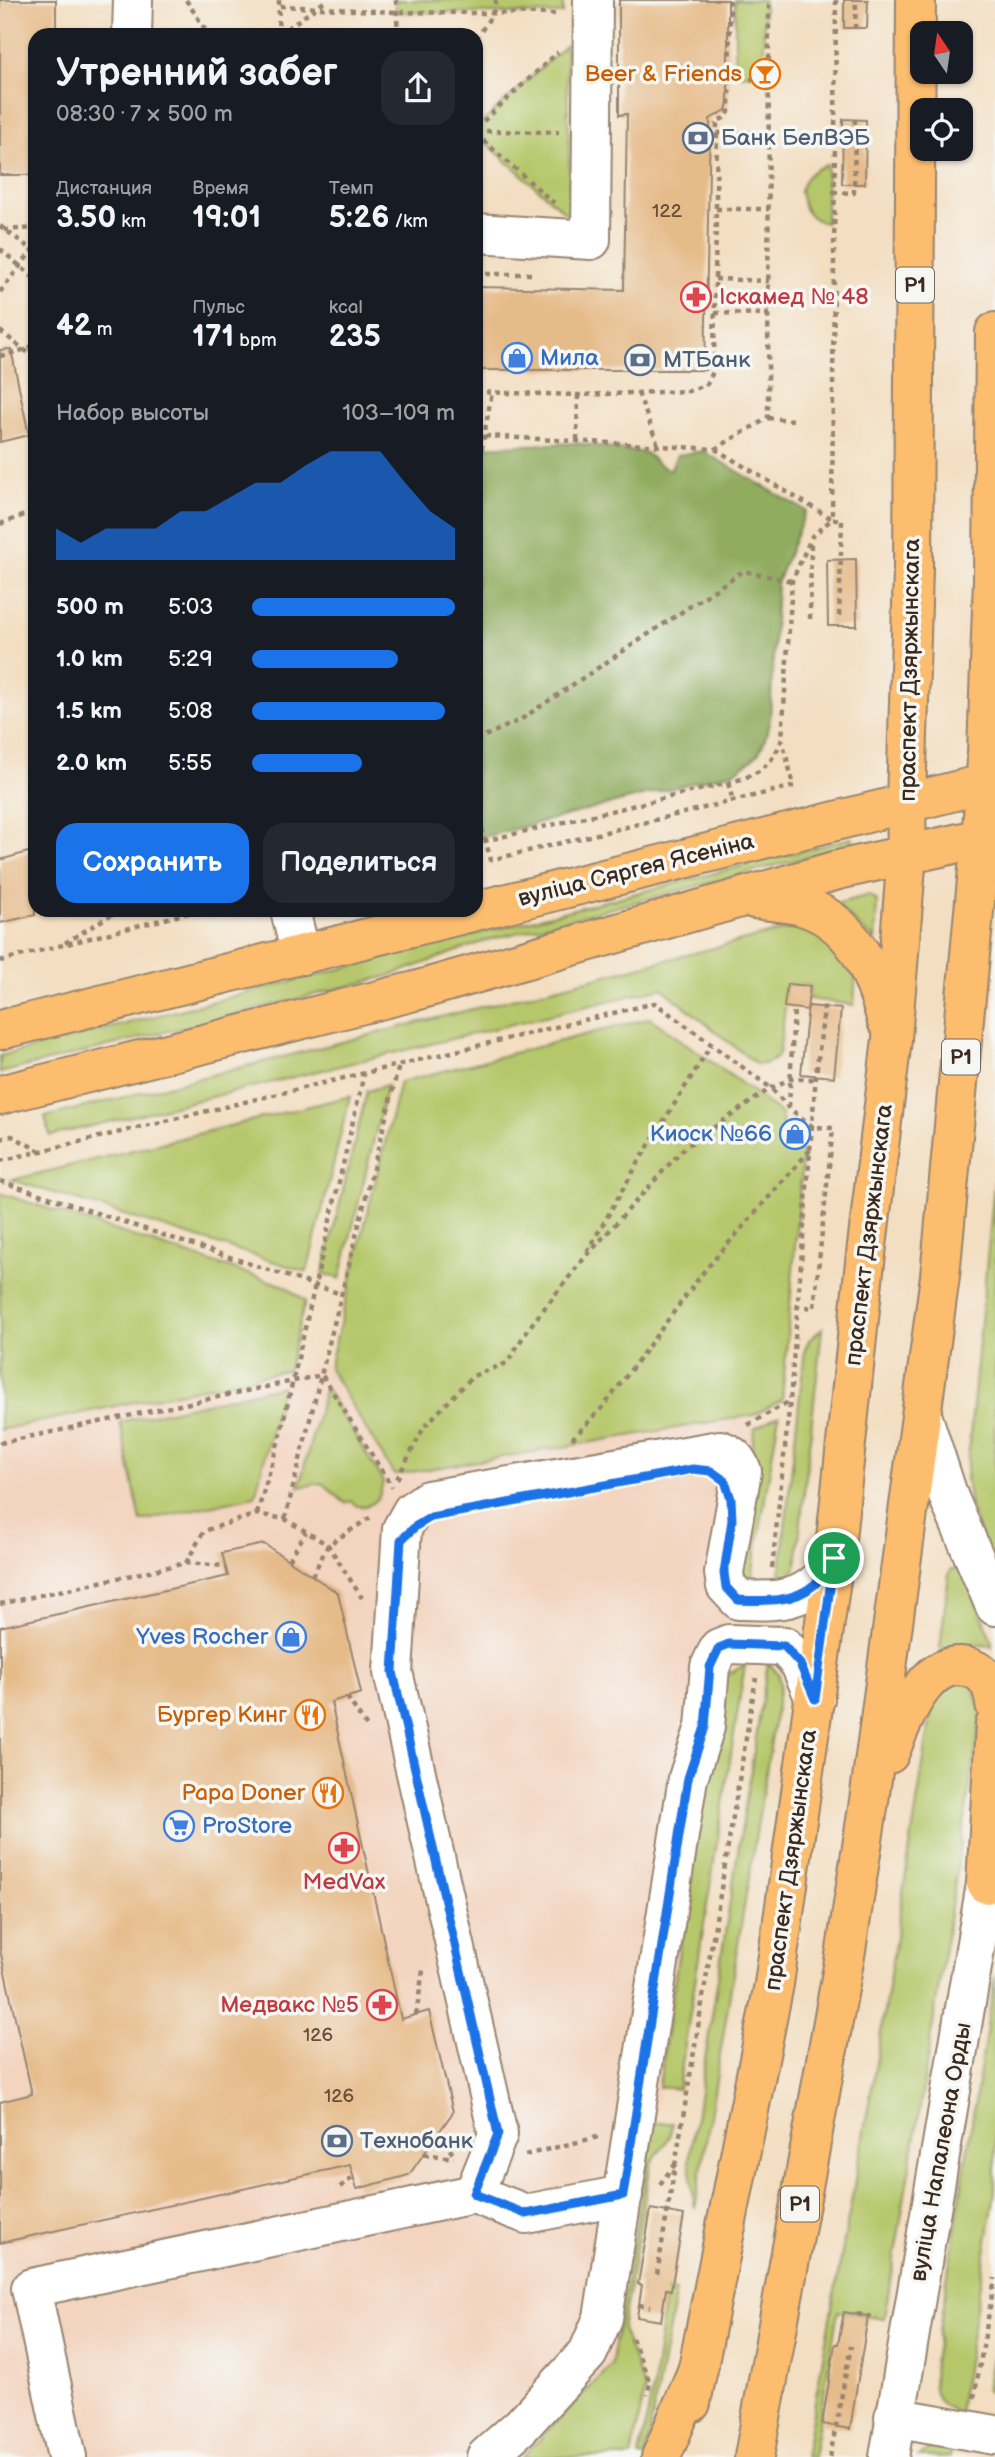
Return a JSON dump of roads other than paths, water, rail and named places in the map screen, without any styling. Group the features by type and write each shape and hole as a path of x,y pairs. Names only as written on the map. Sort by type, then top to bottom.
{"main road":[{"name":"праспект Дзяржынскага","path":"680,2457 774,1984 834,1558 892,1039 906,854 913,570 916,0"},
{"name":"Р1","path":"754,2457 846,1950 869,1801 940,1276 988,837 994,584 995,332"},
{"name":"вуліца Сяргея Ясеніна","path":"483,908 991,782"},
{"path":"0,1095 415,992 838,870 988,837"},
{"path":"742,897 798,906 816,912 849,935 872,974 892,1039"},
{"name":"вуліца Сяргея Ясеніна","path":"0,1030 448,917"},
{"path":"869,1801 908,1708 924,1683 954,1666 969,1667 980,1672 989,1682 995,1704"},
{"path":"991,1866 995,1725"},
{"path":"661,2457 698,2370"}],"street":[{"path":"132,28 133,0"},
{"path":"483,233 591,240 578,7"},
{"path":"292,917 301,954"},
{"path":"922,1415 949,1498 995,1606"},
{"path":"462,2180 469,2155 498,2134 393,1672 390,1526 402,1529 412,1511 428,1500 720,1450 731,1454 742,1471 724,1573 726,1587 738,1600 796,1597 815,1584 834,1558"},
{"path":"486,2457 521,2426 588,2353 604,2318 639,2192 636,2114 688,1778 705,1727 710,1667 719,1648 729,1644 784,1646 800,1664 815,1699"},
{"name":"вуліца Напалеона Орды","path":"889,2457 991,1866"},
{"path":"67,2457 31,2288 462,2180 526,2214 639,2192"},
{"path":"894,2417 981,2432"}],"place":[{"name":"Beer & Friends","path":"765,74"},
{"name":"Банк БелВЭБ","path":"698,138"},
{"name":"Іскамед № 48","path":"696,297"},
{"name":"Мила","path":"517,358"},
{"name":"МТБанк","path":"640,360"},
{"name":"Киоск №66","path":"795,1134"},
{"name":"Yves Rocher","path":"291,1637"},
{"name":"Бургер Кинг","path":"310,1715"},
{"name":"Papa Doner","path":"328,1793"},
{"name":"ProStore","path":"179,1826"},
{"name":"MedVax","path":"344,1848"},
{"name":"Медвакс №5","path":"382,2005"},
{"name":"Технобанк","path":"337,2141"}]}
